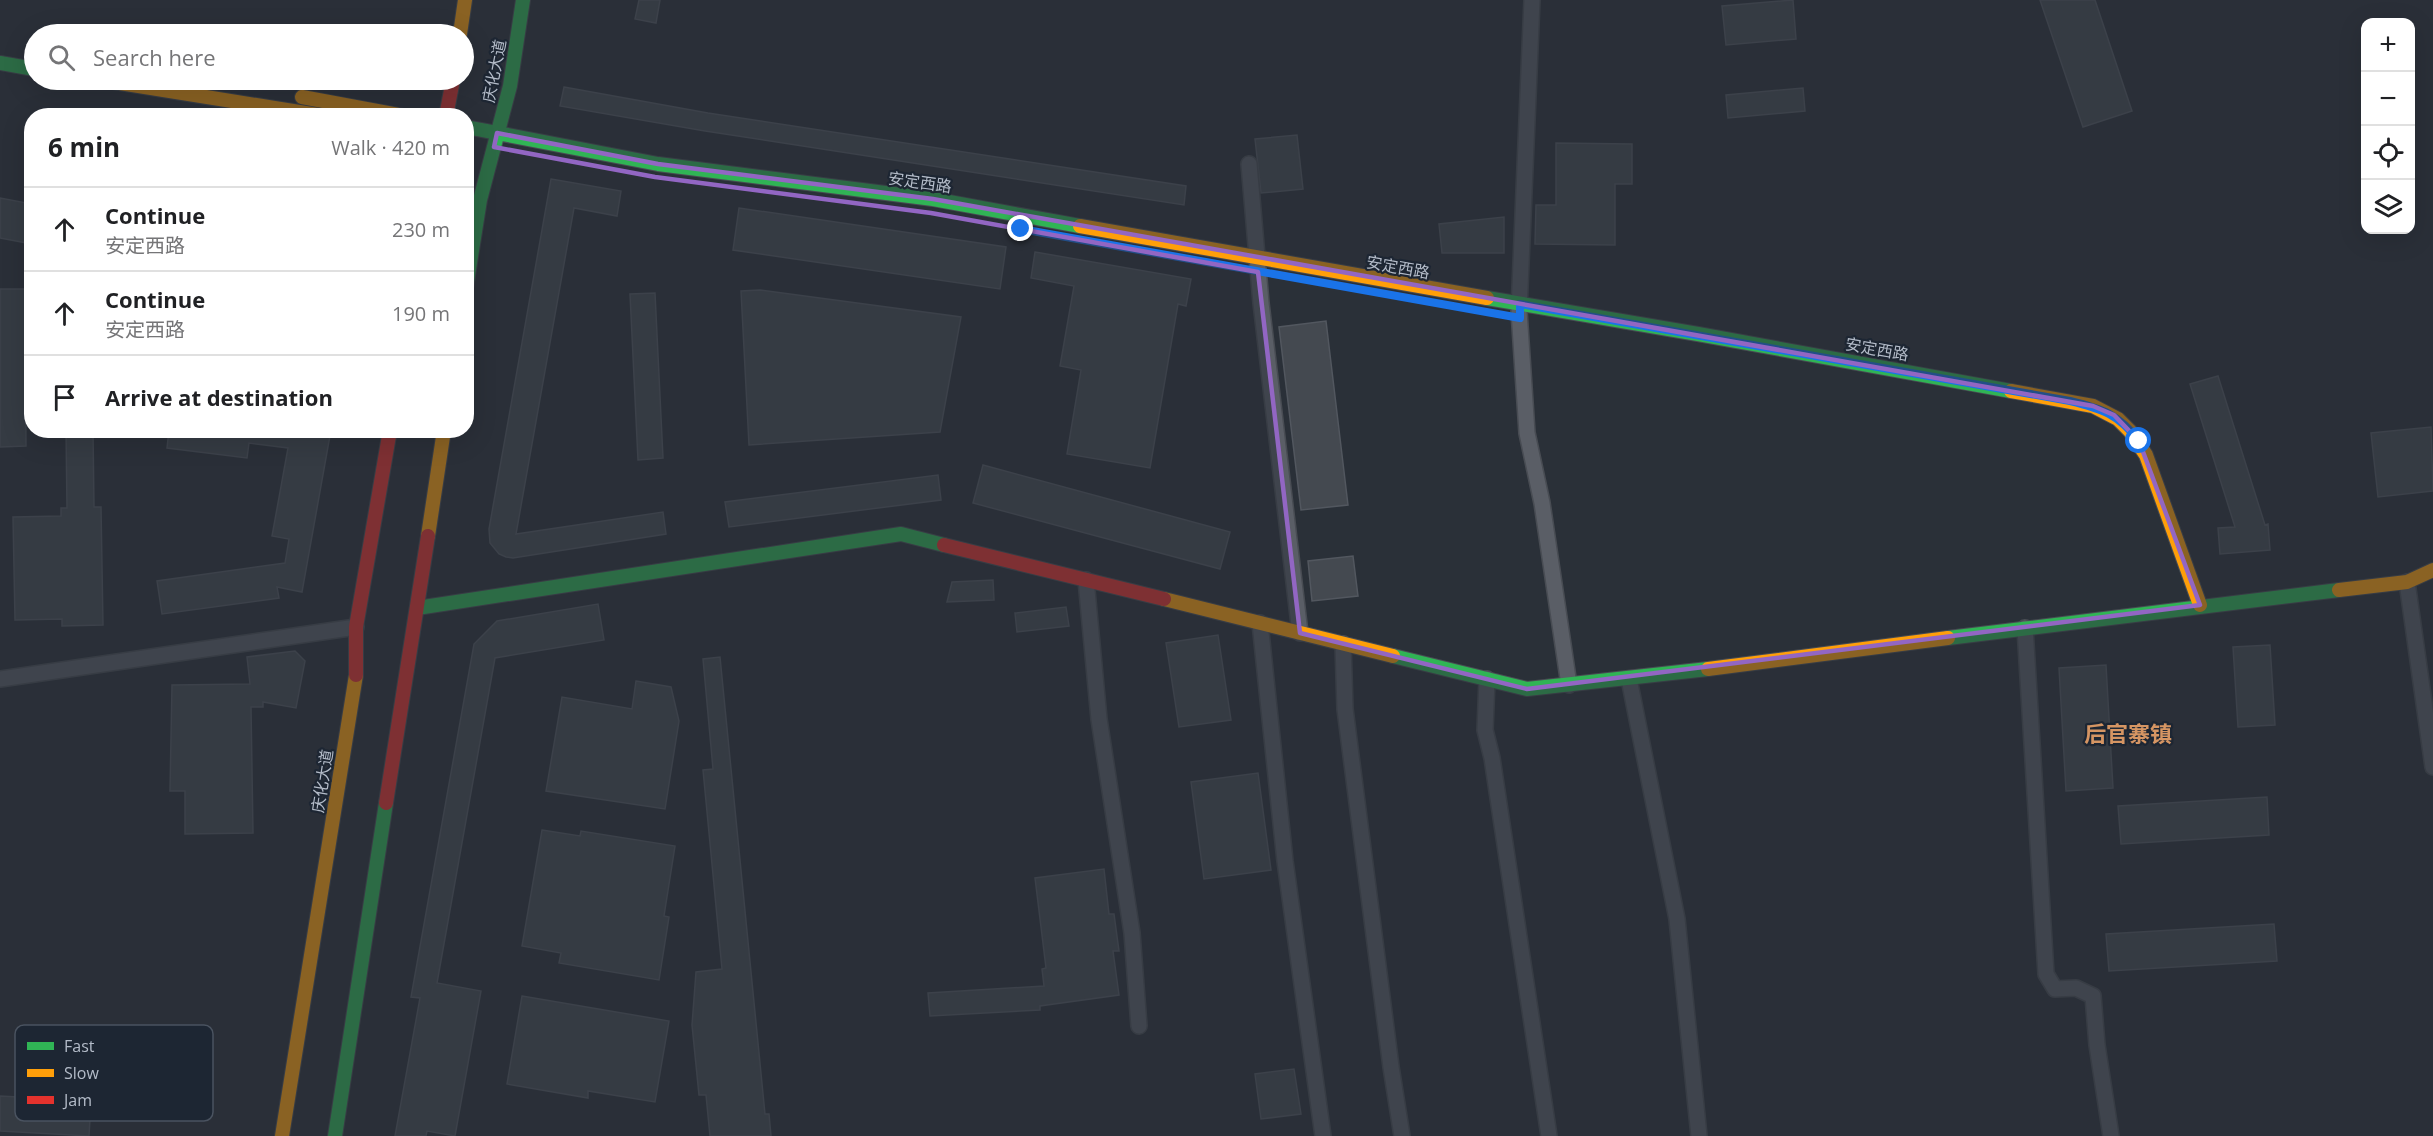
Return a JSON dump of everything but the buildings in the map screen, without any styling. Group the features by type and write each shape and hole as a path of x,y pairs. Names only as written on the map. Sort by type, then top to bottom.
{"main road":[{"path":"461,24 465,0"},
{"name":"庆化大道","path":"474,238 480,200 510,86 523,0"},
{"path":"0,63 24,67"},
{"path":"163,90 274,108"},
{"path":"448,108 451,90"},
{"path":"289,95 360,108"},
{"name":"安定西路","path":"474,131 495,143 933,199 1258,269 1516,313 2070,401 2114,415 2128,426 2146,455 2193,606"},
{"name":"安定西路","path":"577,163 655,177 931,213 1155,254"},
{"name":"安定西路","path":"1516,313 2023,406 2096,422 2111,429 2124,443 2133,458 2170,563 2193,606"},
{"name":"庆化大道","path":"282,1136 356,674 356,627 389,438"},
{"path":"334,1136 443,438"},
{"path":"417,609 901,534 1527,689 1629,679 2193,606 2407,582 2433,570"}],"street":[{"path":"1532,0 1516,313 1527,433 1542,503 1569,685"},
{"path":"1249,164 1258,269 1300,633"},
{"path":"1086,580 1100,718 1132,933 1140,1026"},
{"path":"2407,582 2433,767"},
{"path":"1260,623 1285,861 1323,1136"},
{"path":"0,680 356,627"},
{"path":"2025,628 2046,974 2055,989 2076,988 2093,996 2097,1045 2111,1136"},
{"path":"1344,644 1345,709 1402,1136"},
{"path":"1487,679 1485,730 1492,758 1550,1136"},
{"path":"1629,679 1677,919 1699,1136"}],"highlighted area":[{"path":"497,133 658,164 933,199 2093,406 2114,415 2139,441 2200,605 1527,689 1300,633 1258,272 931,213 655,177 494,147"}],"traffic: fast":[{"path":"474,238 480,200 510,86 523,0"},
{"path":"0,63 24,67"},
{"path":"474,129 658,164 933,199 1080,226"},
{"path":"1487,298 2011,391"},
{"path":"417,608 901,534 944,545"},
{"path":"1948,638 2339,590"},
{"path":"1393,656 1527,689 1708,669"},
{"path":"335,1136 386,803"}],"traffic: slow":[{"path":"461,24 465,0"},
{"path":"163,90 274,108"},
{"path":"302,97 361,108"},
{"path":"1080,226 1487,298"},
{"path":"2011,391 2093,406 2118,419 2130,431 2146,455 2200,605"},
{"path":"428,536 443,438"},
{"path":"2339,590 2407,582 2433,570"},
{"path":"1164,599 1393,656"},
{"path":"1708,669 1948,638"},
{"path":"282,1136 356,675"}],"traffic: jam":[{"path":"448,108 451,90"},
{"path":"356,675 356,627 389,438"},
{"path":"386,803 428,536"},
{"path":"944,545 1164,599"}],"district":[{"name":"后官寨镇","path":"2128,733"}],"route":[{"path":"1021,229 1375,294 1520,318 1520,304 2070,401 2093,406 2114,415 2128,426 2139,441"}]}
